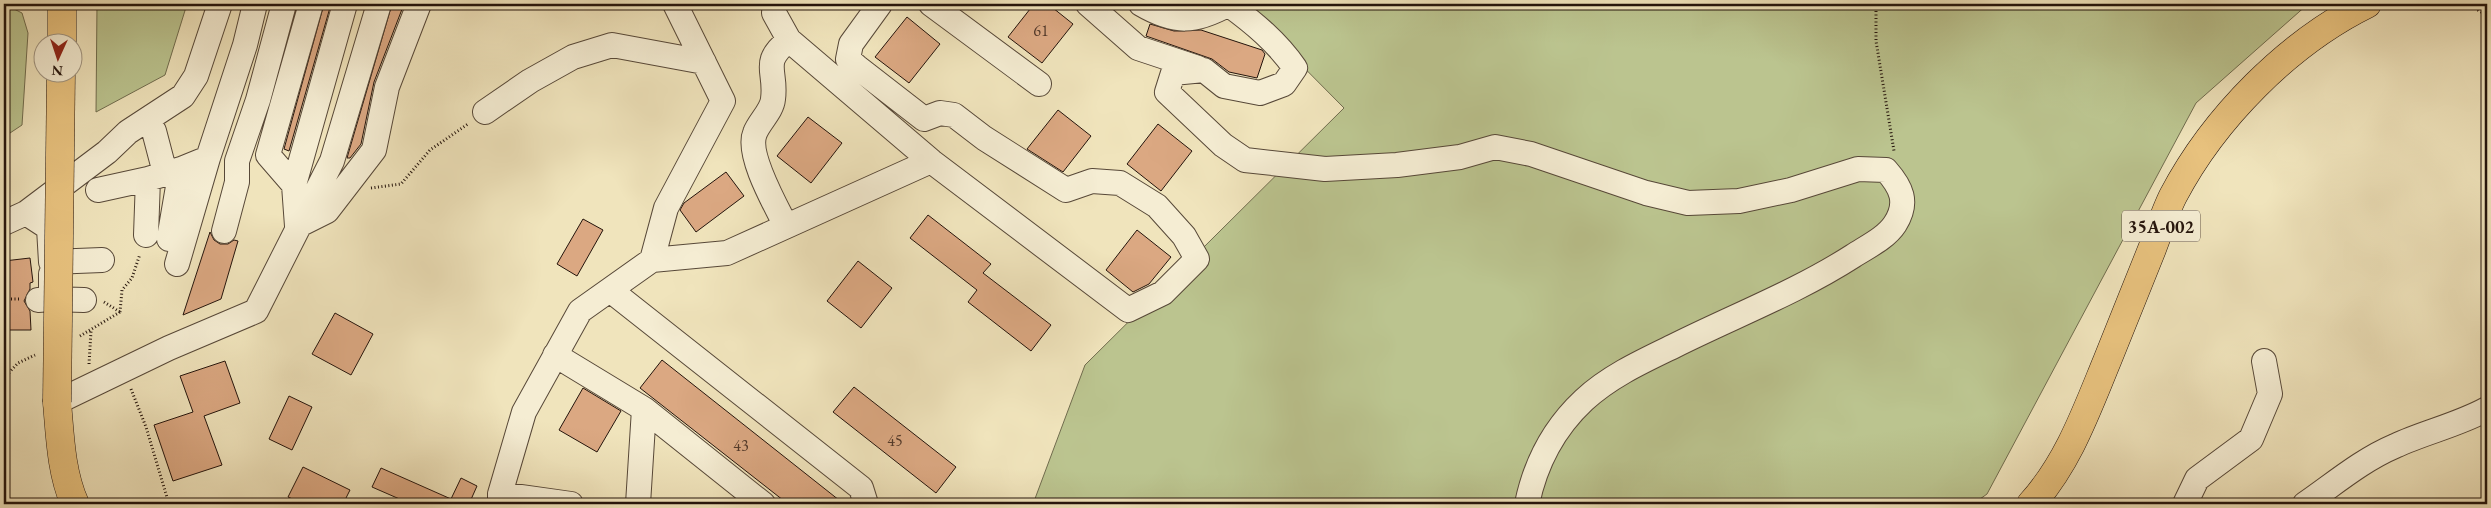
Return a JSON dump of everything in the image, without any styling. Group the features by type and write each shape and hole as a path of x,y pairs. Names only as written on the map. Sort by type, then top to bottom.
{"main road":[{"path":"62,4 62,32"},
{"name":"35А-002","path":"2031,504 2056,474 2076,436 2173,197 2204,144 2235,106 2278,67 2313,37 2367,4"},
{"path":"61,82 57,402 60,440 70,491 75,504"}],"street":[{"path":"4,223 26,213 107,152 140,123 183,96 196,76 220,4"},
{"path":"177,264 208,158 245,45 255,4"},
{"path":"224,231 237,182 237,161 258,100 284,4"},
{"path":"294,185 268,155 311,4"},
{"path":"297,226 294,185 345,4"},
{"path":"57,402 123,370 256,311 297,226 332,161 379,4"},
{"path":"297,226 327,211 374,150 387,87 419,4"},
{"path":"652,260 666,208 723,101 675,4"},
{"path":"775,4 774,13 789,40 931,161 1128,310 1163,293 1198,259 1184,236 1157,206 1120,182 1092,181 1066,190 984,138 954,114 940,113 924,119 857,67 848,59 851,44 880,4"},
{"path":"931,4 1039,84"},
{"path":"1088,4 1138,48 1204,70 1224,86 1260,93 1284,84 1295,68 1282,50 1261,29 1229,4 1209,15 1177,20 1156,13 1141,4"},
{"path":"786,226 758,170 754,134 774,100 771,61 779,48 789,40"},
{"path":"485,112 530,81 573,57 612,46 704,62"},
{"path":"1204,70 1173,73 1167,92 1223,145 1244,160 1325,169 1397,165 1460,157 1495,147 1531,154 1646,193 1688,203 1739,201 1792,190 1858,168 1886,170 1900,186 1902,205 1895,224 1876,242 1833,269 1626,369 1585,400 1558,428 1531,484 1527,504"},
{"path":"151,243 165,174 154,131"},
{"path":"98,190 165,174 208,158"},
{"path":"571,504 500,499 524,412 580,311 652,260 727,253 931,161"},
{"path":"151,243 165,174"},
{"path":"26,213 49,228 51,262 44,300 84,300"},
{"path":"51,262 102,260"},
{"path":"610,290 862,488 866,504"},
{"path":"555,355 644,408 763,504"},
{"path":"2185,504 2197,479 2252,439 2270,394 2264,361"},
{"path":"638,504 644,408"},
{"path":"2305,504 2363,463 2395,446 2472,418 2487,409"}],"path":[{"path":"1876,4 1876,41 1900,186"},
{"path":"2470,4 2487,16"},
{"path":"367,193 368,188 401,184 430,150 485,112"},
{"path":"120,312 122,290 132,278 151,243"},
{"path":"86,388 91,330"},
{"path":"123,370 146,427 169,504"}],"green space":[{"path":"4,4 22,13 28,33 22,125 4,137"},
{"path":"97,4 187,4 165,75 96,112"},
{"path":"1241,4 2308,4 2196,103 1987,494 1973,504 1033,504 1085,365 1344,108"}],"building":[{"path":"324,4 331,4 289,151 284,149"},
{"path":"392,4 404,4 374,82 361,144 350,158 347,158"},
{"path":"1034,4 1048,4 1073,24 1042,63 1008,37"},
{"path":"907,17 940,44 909,83 875,57"},
{"path":"1150,24 1174,31 1201,30 1262,50 1265,54 1257,78 1229,72 1212,59 1146,36"},
{"path":"1058,110 1091,136 1063,172 1027,149"},
{"path":"808,117 842,143 811,183 777,156"},
{"path":"1158,124 1192,151 1161,191 1127,164"},
{"path":"726,172 744,196 696,232 680,210 684,203"},
{"path":"928,215 991,264 983,273 1051,325 1031,351 968,302 977,290 910,238"},
{"path":"583,219 603,230 577,276 557,264"},
{"path":"1137,230 1171,257 1149,284 1133,292 1106,270"},
{"path":"210,232 214,240 220,244 228,244 234,240 238,241 221,299 183,315"},
{"path":"30,258 33,282 30,283 30,289 24,301 30,311 31,330 6,330 4,261"},
{"path":"858,261 892,288 861,328 827,301"},
{"path":"335,313 373,334 351,375 312,354"},
{"path":"662,360 844,504 788,504 640,388"},
{"path":"225,361 240,403 204,416 222,465 173,481 154,425 193,412 180,376"},
{"path":"854,387 956,467 936,493 833,412"},
{"path":"583,388 621,411 597,452 559,430"},
{"path":"289,396 312,407 292,450 269,439"},
{"path":"303,467 350,490 343,504 304,504 288,497"},
{"path":"381,468 451,499 461,478 477,486 469,504 411,504 372,487"}]}
